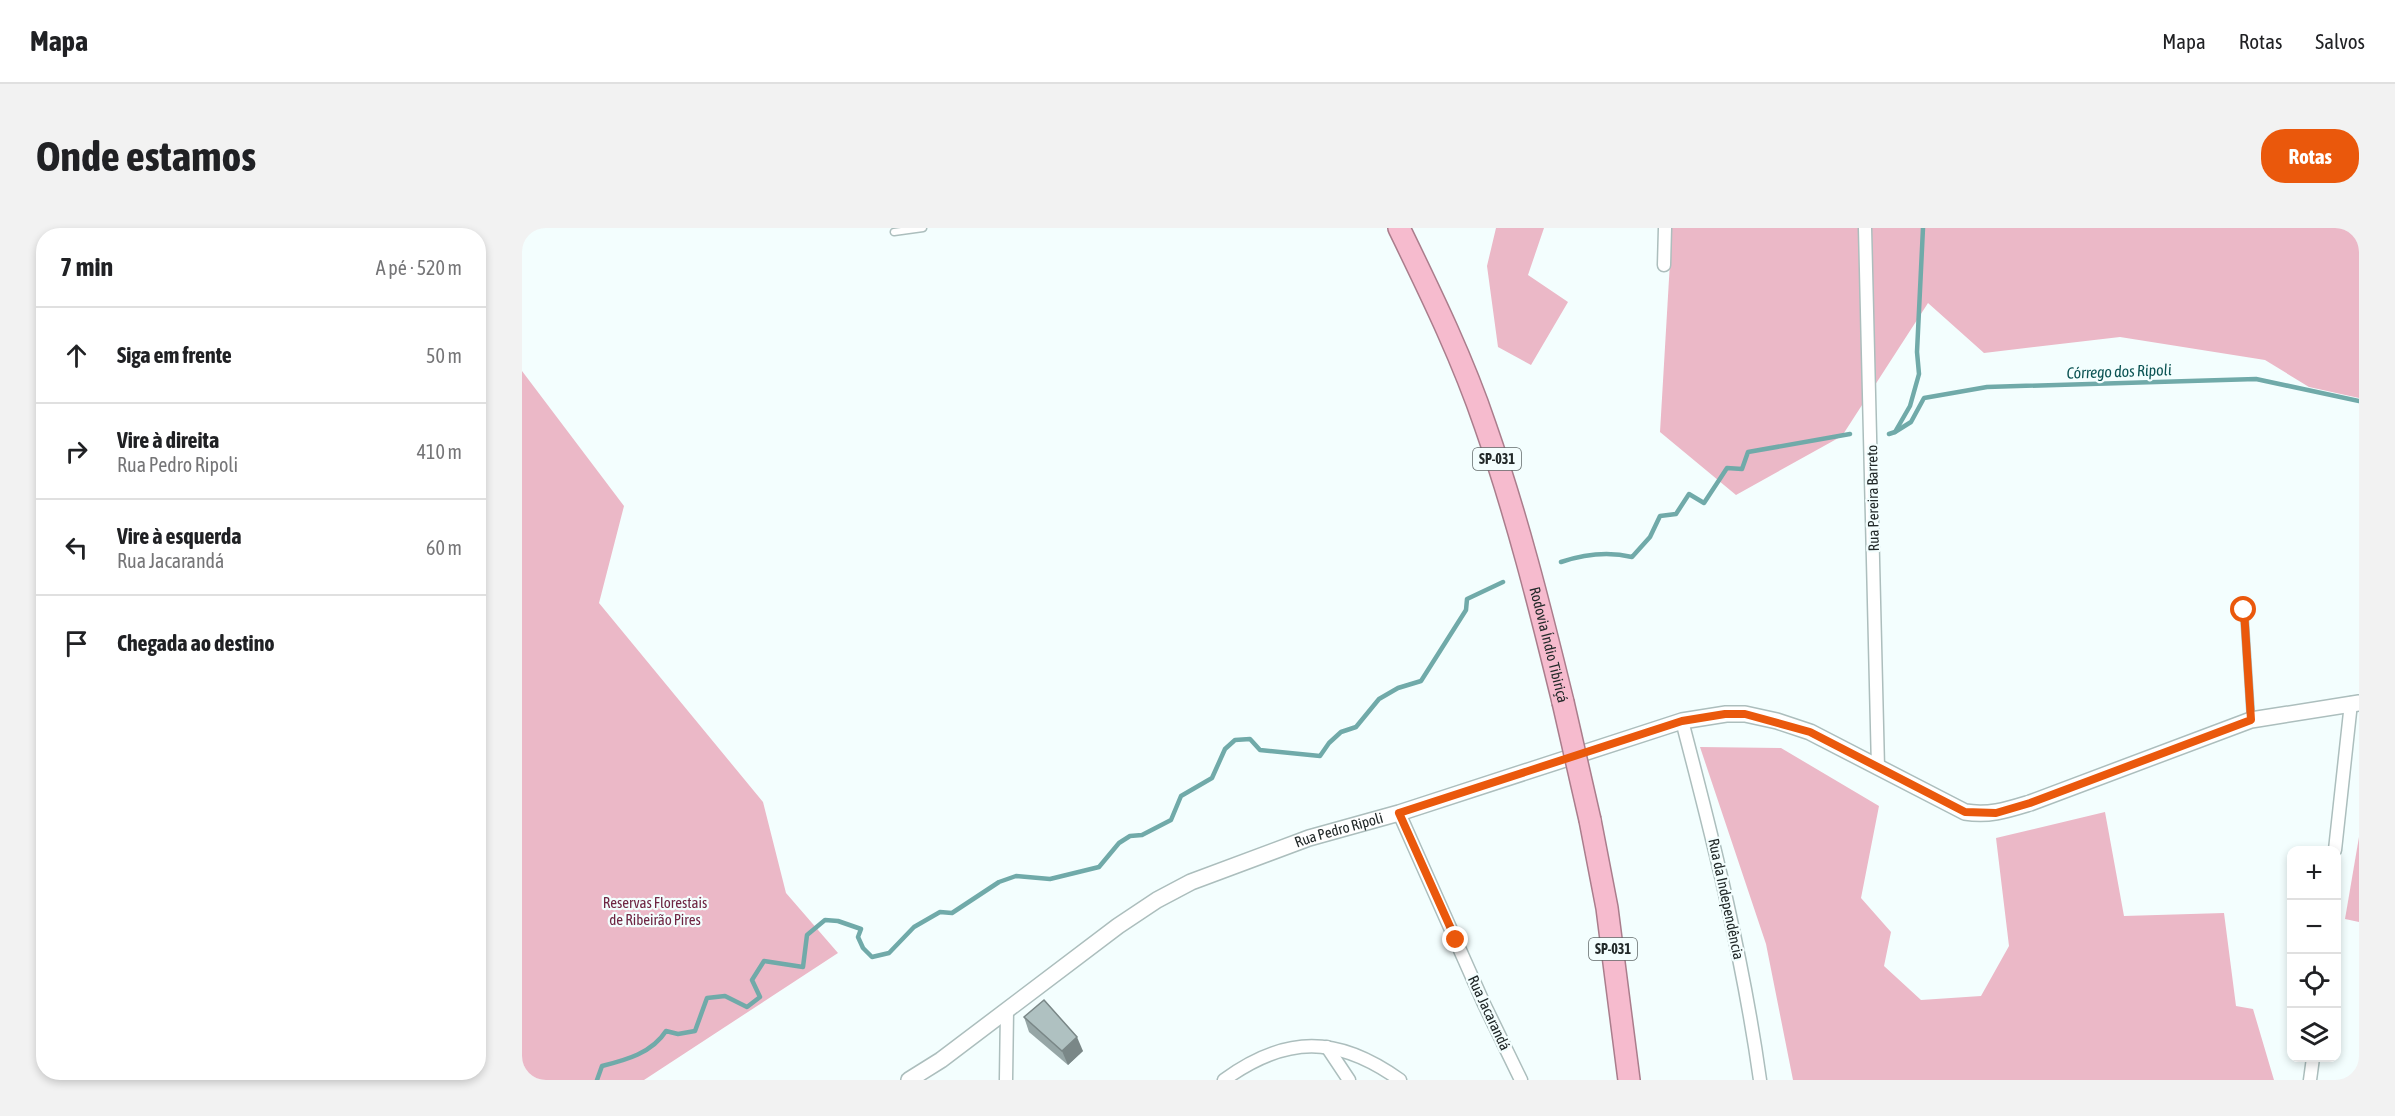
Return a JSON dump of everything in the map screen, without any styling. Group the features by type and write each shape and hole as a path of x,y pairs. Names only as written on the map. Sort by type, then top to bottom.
{"highway":[{"name":"Rodovia Índio Tibiriçá","path":"1399,228 1432,296 1485,422 1533,578 1590,820 1607,908 1629,1080"}],"street":[{"path":"1664,265 1665,228"},
{"name":"Rua Pereira Barreto","path":"1865,228 1878,768"},
{"path":"2336,846 2355,703"},
{"name":"Rua Pedro Ripoli","path":"909,1080 1008,1010 1118,926 1157,900 1191,882 1309,838 1399,813 1682,721 1735,714 1777,721 1810,732 1965,812 1996,813 2030,803 2251,720 2355,703"},
{"name":"Rua da Independência","path":"1682,721 1714,841 1750,1013 1760,1080"},
{"name":"Rua Jacarandá","path":"1399,813 1484,1004 1521,1080"},
{"path":"1006,1080 1008,1010"},
{"path":"1224,1080 1266,1055 1290,1047 1327,1047 1356,1053 1400,1080"},
{"path":"1327,1047 1349,1080"},
{"path":"2310,1080 2312,1062"}],"lane":[{"path":"894,232 923,228"},
{"path":"2244,610 2251,720"}],"green space":[{"path":"1496,228 1544,228 1528,275 1568,302 1531,365 1498,347 1487,266"},
{"path":"1672,228 2359,228 2359,398 2309,387 2265,360 2120,337 1984,353 1928,303 1842,436 1736,495 1660,432"},
{"name":"Reservas Florestais de Ribeirão Pires","path":"522,371 624,506 599,603 763,802 786,893 838,953 644,1080 533,1080 522,1073"},
{"path":"1700,747 1781,748 1879,806 1861,898 1891,932 1884,966 1921,1000 1981,996 2009,946 1996,838 2105,812 2124,916 2224,913 2236,1006 2253,1009 2274,1080 1793,1080 1766,944"},
{"path":"2359,837 2359,922 2345,919"}],"building":[{"path":"1044,1000 1077,1037 1062,1051 1024,1017"}],"waterway":[{"path":"1889,434 1895,432 1910,406 1919,374 1917,352 1923,228"},
{"name":"Córrego dos Ripoli","path":"1895,432 1911,422 1924,398 1987,387 2256,379 2359,401"},
{"name":"Córrego dos Ripoli","path":"1561,562 1596,554 1632,557 1650,537 1660,516 1676,514 1689,494 1704,503 1727,468 1742,469 1748,452 1850,434"},
{"name":"Córrego dos Ripoli","path":"597,1080 602,1066 646,1050 666,1031 678,1034 695,1031 707,998 725,996 747,1007 760,997 752,980 764,961 803,967 807,935 825,920 838,921 861,929 858,937 863,948 872,957 889,953 914,927 940,912 952,913 999,882 1016,876 1050,879 1099,867 1119,843 1130,836 1142,835 1171,820 1181,796 1212,778 1225,749 1235,740 1250,739 1260,750 1320,756 1341,732 1356,727 1379,699 1398,688 1421,681 1466,610 1467,599 1503,582"}],"route":[{"path":"1456,940 1399,813 1552,761 1682,721 1725,714 1745,714 1810,732 1965,812 1996,813 2030,803 2251,720 2248,704 2244,610"}]}
